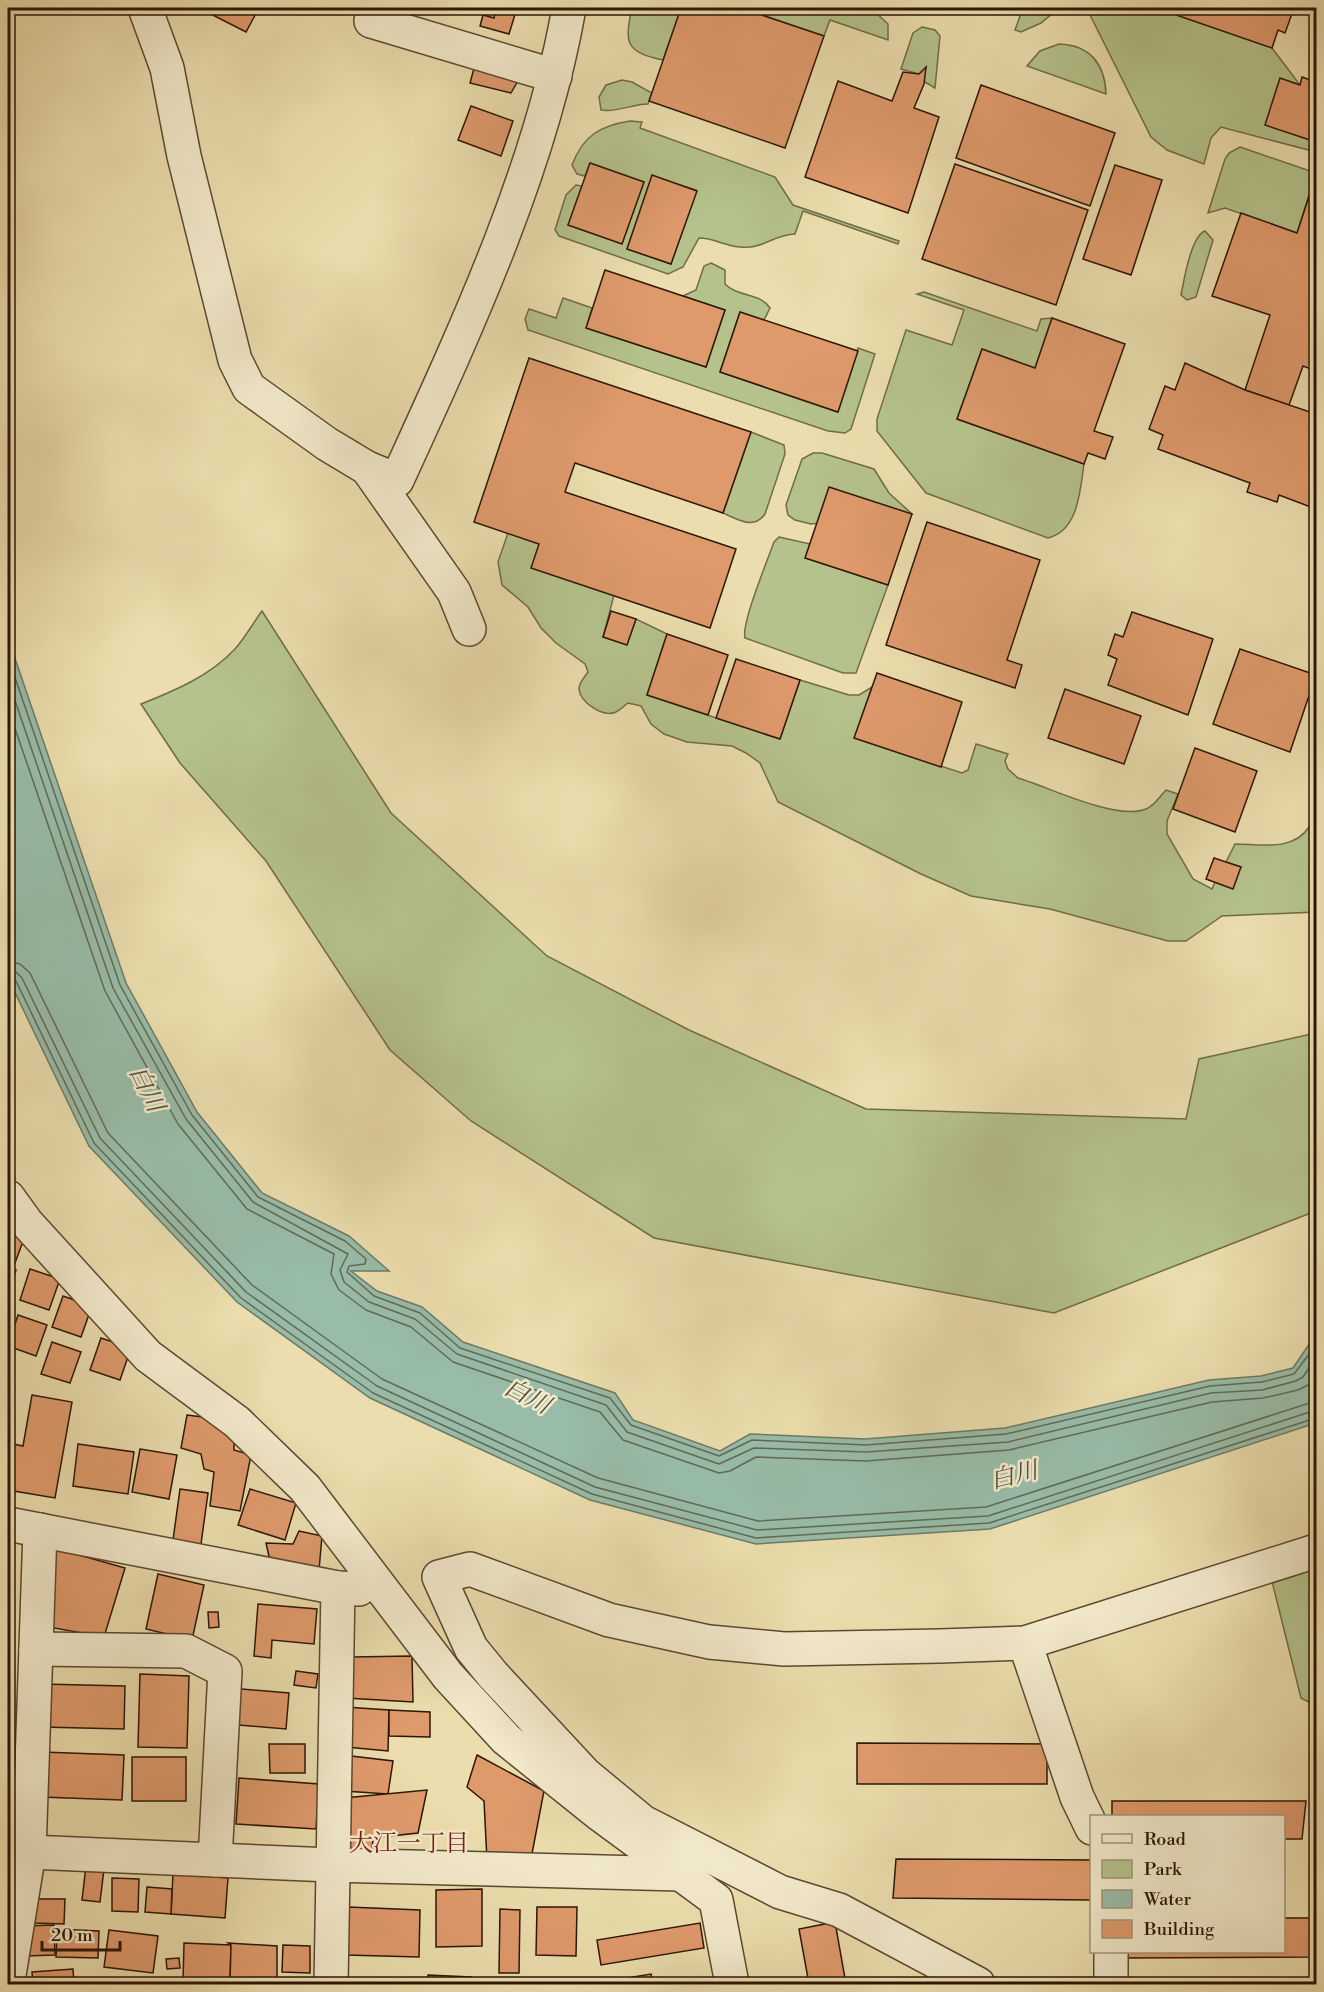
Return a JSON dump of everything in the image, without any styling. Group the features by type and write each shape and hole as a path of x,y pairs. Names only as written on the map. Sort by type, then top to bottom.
{"street":[{"path":"145,8 167,68 192,189 235,360 249,388 327,444 367,468 397,480 445,375 514,202 555,76 569,8"},
{"path":"376,8 371,21 555,76"},
{"path":"367,468 454,592 469,629"},
{"path":"8,1197 26,1222 148,1356 237,1422 305,1488 448,1676 506,1739 598,1813 716,1900 732,1984"},
{"path":"8,1524 338,1588 384,1591"},
{"path":"8,1981 13,1920 29,1852 40,1530"},
{"path":"978,1984 839,1910 780,1892 643,1822 585,1774 493,1676 471,1648 439,1577 470,1569 609,1620 709,1642 784,1649 1025,1643 1317,1551"},
{"path":"331,1984 338,1588"},
{"path":"1025,1643 1077,1797 1090,1824"},
{"path":"36,1649 186,1651 225,1671 215,1860"},
{"path":"29,1852 332,1865 680,1874"},
{"path":"1111,1953 1111,1984"}],"green space":[{"path":"632,8 681,8 663,60 641,54 631,44 628,30"},
{"path":"741,8 865,8 874,11 888,24 888,40 830,20 824,36"},
{"path":"1023,8 1059,8 1041,23 1021,32 1015,30"},
{"path":"1090,8 1157,8 1272,48 1300,85 1280,79 1266,125 1316,142 1316,152 1221,127 1211,138 1204,164 1167,150 1151,137 1089,13"},
{"path":"922,27 935,30 940,36 935,88 923,81 926,68 919,74 901,69 913,33"},
{"path":"1059,44 1079,48 1094,58 1103,74 1106,94 1027,66 1040,51"},
{"path":"622,80 632,82 652,93 648,104 601,110 599,97 606,85"},
{"path":"642,122 640,128 775,177 793,205 899,241 898,244 803,211 795,234 756,246 742,247 699,238 683,267 668,274 559,236 555,230 566,195 576,185 582,186 568,225 622,243 644,182 590,163 585,176 577,174 572,165 587,140 601,129 619,123","holes":["652,176 696,190 671,264 627,249"]},
{"path":"1240,147 1316,173 1297,233 1225,208 1208,213 1225,159 1229,153"},
{"path":"1205,231 1213,240 1196,297 1187,300 1181,295 1189,259 1196,241"},
{"path":"711,263 725,270 725,284 730,288 761,300 770,308 764,320 740,312 720,372 837,412 858,348 875,354 851,429 845,433 828,431 528,330 525,319 529,309 556,318 563,298 592,308 586,328 706,367 725,310 683,296 696,290 704,266"},
{"path":"924,292 1037,331 1041,319 1052,318 1035,368 982,349 957,419 1084,464 1076,508 1066,527 1058,534 1048,538 926,493 877,431 877,419 906,330 952,345 964,310 917,294"},
{"path":"751,432 784,445 785,454 765,514 761,519 751,523 740,521 723,513"},
{"path":"813,453 822,453 874,469 889,493 912,514 811,524 795,520 788,515 786,505 802,459"},
{"path":"508,533 539,544 614,595 603,637 627,644 636,619 667,634 647,695 780,739 800,680 849,695 859,695 872,687 855,738 962,773 968,770 976,744 1008,754 1005,761 1008,769 1018,778 1100,807 1133,811 1146,809 1166,790 1178,794 1167,821 1167,834 1193,879 1212,889 1215,882 1241,867 1226,862 1235,844 1275,845 1294,840 1309,827 1316,829 1316,912 1222,916 1186,941 1168,941 1050,909 971,896 921,874 778,802 760,763 746,753 732,746 687,742 664,734 651,724 641,706 628,703 618,711 605,713 588,704 579,689 588,672 585,664 556,643 541,628 528,607 502,585 498,562"},
{"path":"779,537 810,544 806,558 888,585 856,673 843,673 745,638 747,619 756,591 774,542"},
{"path":"262,611 391,813 547,956 689,1030 866,1109 1186,1119 1199,1059 1316,1033 1316,1211 1054,1313 654,1238 471,1121 390,1050 266,861 180,763 141,704 179,688 203,675 225,659 239,645"},
{"path":"1316,1554 1316,1706 1301,1698 1269,1569"}],"water":[{"name":"白川","path":"8,638 126,983 197,1112 262,1193 349,1236 389,1271 351,1271 377,1291 422,1307 463,1342 615,1393 633,1420 720,1451 750,1434 865,1439 1005,1428 1209,1380 1261,1376 1293,1368 1316,1334 1316,1423 990,1529 756,1544 590,1500 370,1398 237,1302 89,1146 8,978"}],"building":[{"path":"199,8 259,8 246,32"},
{"path":"496,8 517,8 509,34 480,26 483,15 494,18"},
{"path":"681,8 741,8 824,36 785,148 649,101"},
{"path":"1156,8 1294,8 1285,33 1278,30 1272,48"},
{"path":"476,61 523,72 511,93 470,83"},
{"path":"926,67 924,84 914,108 939,117 908,213 805,177 838,81 892,101 903,72 919,74"},
{"path":"1302,77 1316,82 1316,142 1265,125 1280,78 1300,85"},
{"path":"981,85 1115,133 1090,206 956,158"},
{"path":"471,106 513,121 501,156 458,140"},
{"path":"590,163 644,182 622,244 568,225"},
{"path":"955,164 1088,210 1056,305 922,259"},
{"path":"1115,165 1162,180 1131,275 1083,259"},
{"path":"652,175 697,191 671,264 627,249"},
{"path":"1316,175 1316,329 1314,337 1316,338 1316,371 1303,366 1289,405 1245,390 1270,315 1212,296 1241,213 1297,233"},
{"path":"605,270 725,310 706,367 586,328"},
{"path":"740,312 858,351 838,412 720,372"},
{"path":"1052,318 1125,344 1094,431 1113,437 1105,459 1088,453 1084,464 957,419 982,349 1035,368"},
{"path":"529,358 751,432 723,513 575,463 565,492 736,549 710,628 531,568 539,544 474,522"},
{"path":"1185,363 1245,390 1316,414 1316,509 1279,495 1277,502 1247,492 1250,483 1158,449 1163,435 1149,429 1165,386 1175,390"},
{"path":"829,487 912,514 888,585 805,558"},
{"path":"927,522 1040,560 1007,660 1022,665 1015,688 886,645"},
{"path":"611,611 636,619 627,645 603,637"},
{"path":"1132,612 1213,639 1188,715 1108,685 1117,659 1108,655 1115,634 1123,637"},
{"path":"667,634 728,655 708,715 647,695"},
{"path":"1240,649 1316,675 1290,752 1213,724"},
{"path":"736,659 800,680 780,739 716,718"},
{"path":"877,673 962,702 941,767 854,738"},
{"path":"1065,689 1141,716 1124,764 1048,738"},
{"path":"1195,748 1257,771 1235,832 1173,809"},
{"path":"1214,858 1241,867 1233,889 1206,879"},
{"path":"8,1230 25,1236 15,1263 8,1260"},
{"path":"8,1267 16,1270 8,1297"},
{"path":"30,1269 60,1279 49,1310 20,1300"},
{"path":"63,1296 92,1306 81,1337 52,1327"},
{"path":"8,1314 12,1316 8,1330"},
{"path":"18,1315 47,1325 36,1356 8,1346"},
{"path":"101,1338 131,1348 120,1380 90,1370"},
{"path":"52,1342 81,1352 70,1383 41,1374"},
{"path":"32,1395 72,1402 55,1498 8,1490 8,1443 23,1446"},
{"path":"187,1415 218,1419 234,1433 234,1450 251,1455 240,1511 210,1506 214,1472 204,1469 201,1454 181,1448"},
{"path":"78,1444 134,1452 128,1494 73,1486"},
{"path":"140,1449 177,1455 169,1499 132,1492"},
{"path":"180,1489 208,1493 201,1544 173,1540"},
{"path":"250,1489 296,1503 285,1540 238,1525"},
{"path":"299,1531 322,1536 319,1570 270,1561 266,1543 293,1544"},
{"path":"51,1547 125,1568 104,1637 43,1626"},
{"path":"158,1574 204,1585 192,1640 146,1629"},
{"path":"258,1604 317,1609 314,1644 272,1640 271,1658 254,1656"},
{"path":"208,1612 218,1612 219,1627 209,1628"},
{"path":"8,1650 12,1650 9,1704 8,1704"},
{"path":"412,1656 413,1702 346,1698 351,1657"},
{"path":"296,1671 318,1674 316,1688 294,1685"},
{"path":"140,1674 189,1676 187,1748 138,1747"},
{"path":"42,1684 125,1686 124,1729 41,1727"},
{"path":"230,1688 289,1693 286,1729 227,1724"},
{"path":"345,1707 389,1710 388,1751 346,1747"},
{"path":"389,1710 430,1712 430,1737 389,1736"},
{"path":"857,1743 1047,1744 1047,1784 857,1784"},
{"path":"269,1744 305,1744 305,1773 270,1773"},
{"path":"42,1752 124,1755 122,1800 40,1797"},
{"path":"343,1755 393,1761 388,1794 344,1791"},
{"path":"477,1755 544,1791 531,1859 487,1861 484,1801 467,1787"},
{"path":"132,1757 186,1757 186,1801 132,1801"},
{"path":"8,1759 15,1759 13,1778 8,1778"},
{"path":"239,1778 319,1784 316,1829 236,1824"},
{"path":"427,1790 418,1833 373,1838 372,1852 342,1848 344,1798"},
{"path":"1112,1801 1306,1801 1302,1839 1285,1839 1285,1815 1112,1815"},
{"path":"896,1859 1090,1860 1090,1900 893,1898"},
{"path":"86,1866 104,1869 100,1902 82,1900"},
{"path":"173,1873 228,1878 225,1918 171,1914"},
{"path":"112,1878 139,1879 138,1912 112,1911"},
{"path":"147,1887 172,1889 171,1914 145,1912"},
{"path":"482,1889 482,1946 436,1947 436,1890"},
{"path":"34,1899 65,1899 64,1924 34,1923"},
{"path":"348,1907 420,1910 419,1957 346,1955"},
{"path":"537,1907 577,1907 576,1956 536,1955"},
{"path":"500,1909 520,1910 519,1973 499,1973"},
{"path":"1285,1918 1316,1918 1315,1957 1127,1958 1127,1953 1285,1953"},
{"path":"835,1922 846,1984 809,1984 799,1929"},
{"path":"700,1923 704,1948 601,1965 597,1940"},
{"path":"54,1925 55,1955 25,1956 24,1926"},
{"path":"57,1929 99,1931 98,1958 56,1957"},
{"path":"109,1930 158,1936 153,1973 104,1967"},
{"path":"184,1943 231,1945 230,1982 183,1981"},
{"path":"228,1943 277,1946 277,1983 230,1982 231,1945"},
{"path":"283,1945 310,1946 310,1973 282,1972"},
{"path":"179,1958 180,1968 167,1969 166,1959"},
{"path":"73,1969 74,1984 33,1984 32,1972"},
{"path":"651,1974 653,1984 609,1984 608,1981"},
{"path":"428,1975 471,1977 471,1984 428,1984"},
{"path":"157,1981 157,1984 111,1984 111,1982"},
{"path":"499,1981 557,1983 557,1984 499,1984"}],"district":[{"name":"大江一丁目","path":"409,1844"}]}
